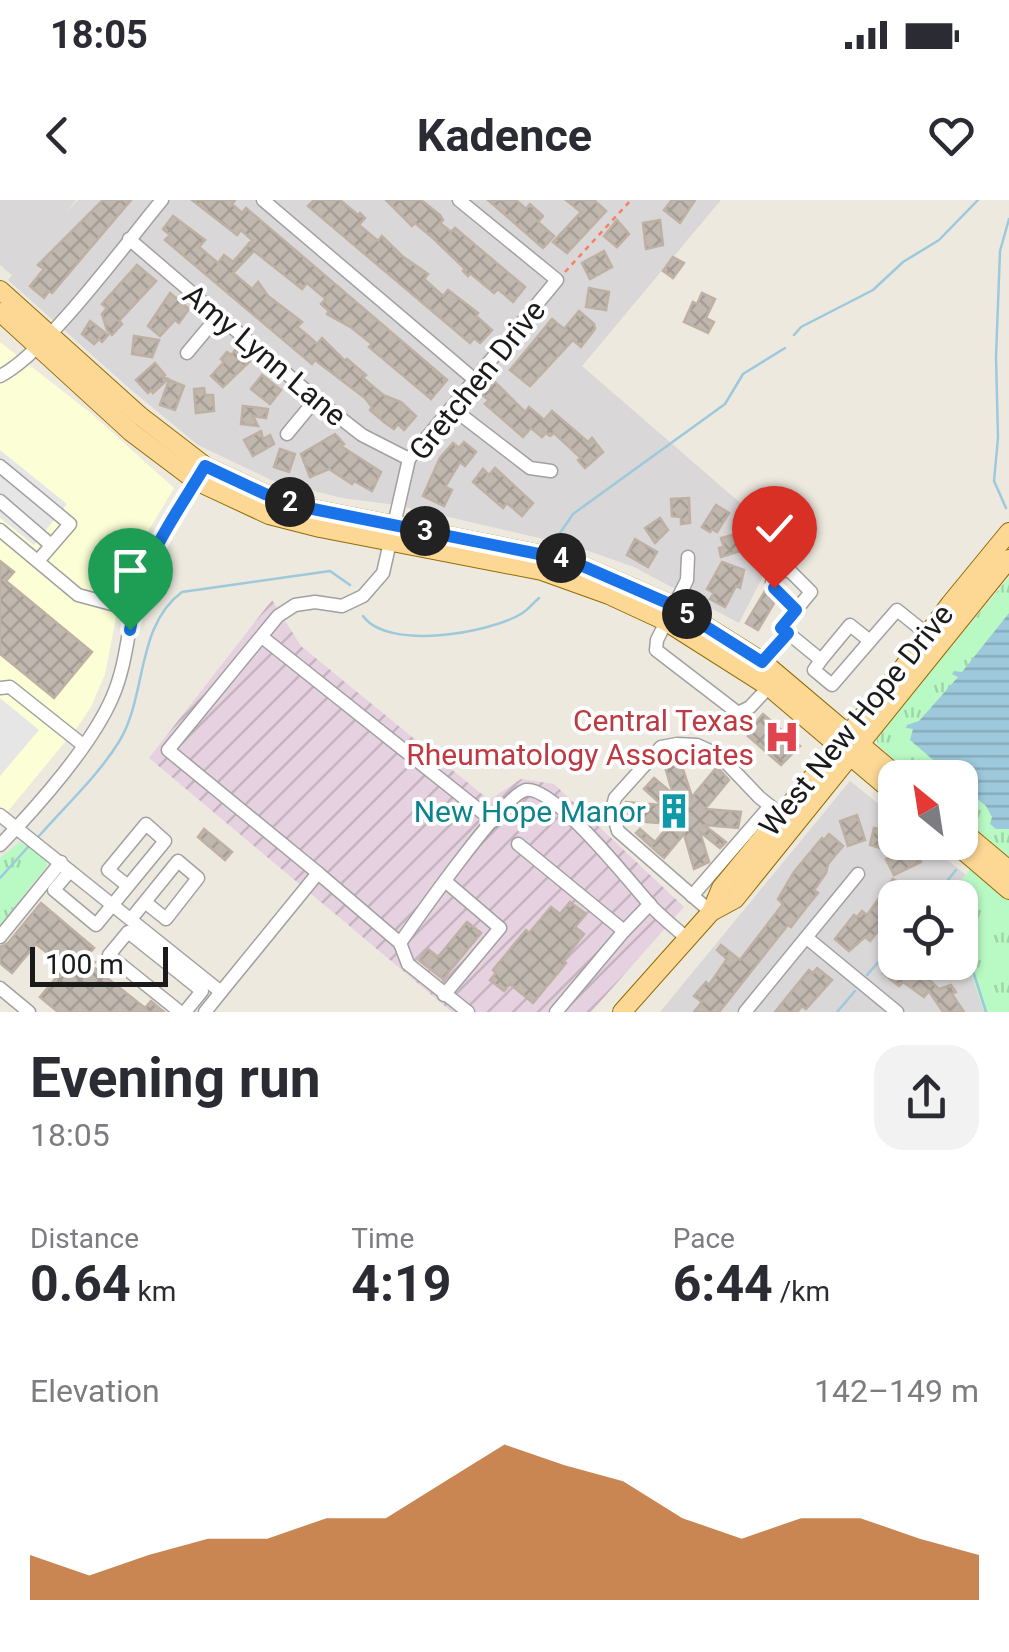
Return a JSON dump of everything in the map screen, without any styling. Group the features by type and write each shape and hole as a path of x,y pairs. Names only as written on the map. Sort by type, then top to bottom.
{"main road":[{"path":"0,290 42,340"},
{"path":"0,312 140,416 200,474 392,533 569,560 762,662 878,775"},
{"name":"West New Hope Drive","path":"711,912 735,899 850,745 926,634 999,557 1009,532"},
{"name":"West New Hope Drive","path":"622,1012 711,912 721,888 775,810 850,745 956,628 956,612 999,557"},
{"path":"669,613 878,763"},
{"path":"978,845 1009,870"},
{"path":"973,860 1009,890"}],"street":[{"path":"0,376 14,368 42,340 162,200"},
{"path":"263,200 475,380"},
{"path":"459,200 557,280"},
{"name":"Amy Lynn Lane","path":"129,238 316,399 362,435 409,459"},
{"name":"Gretchen Drive","path":"318,874 168,750 278,616 295,606 315,602 342,606 363,596 383,573 409,459 557,280"},
{"path":"187,352 218,316"},
{"path":"288,434 316,399"},
{"path":"452,408 530,468 552,471"},
{"path":"0,466 70,524 38,562"},
{"path":"0,845 83,745 114,694 148,559 200,474"},
{"path":"0,501 52,545"},
{"path":"0,530 78,594 134,610"},
{"path":"688,556 687,580 656,640 659,654 738,712 750,707 769,686"},
{"path":"762,662 811,592 790,570 778,572 772,582 774,588 796,610"},
{"path":"870,641 850,624 814,670 832,685 870,641 896,610 926,634"},
{"path":"767,621 785,630 820,660"},
{"path":"262,637 493,821"},
{"path":"0,688 10,686 83,745"},
{"path":"692,896 775,810 719,755 678,744 660,747 615,798 612,810 618,831 692,896 711,912"},
{"path":"400,943 493,821 524,790 538,792 614,860 650,904 688,939"},
{"path":"0,815 221,992"},
{"path":"65,867 54,890 96,924 166,841 146,824 108,870 128,886"},
{"path":"518,844 624,931"},
{"path":"131,919 144,902 178,862 198,878 166,919 144,902"},
{"path":"0,937 65,867"},
{"path":"193,1010 221,992 318,874 400,943 408,964 468,1012"},
{"path":"744,1012 858,874"},
{"path":"444,995 500,928 445,881"},
{"path":"556,1012 650,904"},
{"path":"128,932 202,991 193,1010 109,955 128,932"},
{"path":"806,938 897,1012"},
{"path":"0,988 29,1012"}],"path":[{"path":"557,280 631,200"}],"shaded area":[{"path":"0,200 76,200 66,213 78,200 721,200 582,366 782,539 739,623 634,567 574,546 271,480 198,445 8,280 12,275 0,265"},
{"path":"0,342 92,414 174,488 140,545 122,587 105,674 91,707 0,821"},
{"path":"0,450 67,504 34,545 0,518"},
{"path":"272,600 301,646 489,800 521,779 554,784 684,907 591,1012 452,1012 149,758"},
{"path":"0,698 39,730 0,776"},
{"path":"850,781 878,803 878,860 947,860 966,875 962,880 878,880 878,980 973,980 984,1012 660,1012"}],"green space":[{"path":"1009,577 1009,863 978,835 978,760 894,760 877,744 877,737"},
{"path":"20,842 46,858 47,866 0,925 0,858"},
{"path":"972,867 1009,899 1009,1012 984,1012 973,980 978,980 978,880 962,880"}],"water":[{"path":"1009,613 1009,829 996,829 990,824 992,817 978,799 978,760 933,760 910,740 913,729 906,728 919,721 958,677 952,674 954,671 962,672"}],"building":[{"path":"103,200 131,200 44,298 30,286 44,269 38,265"},
{"path":"192,200 235,200 232,204 242,213 246,208 447,380 431,399 369,347 372,344 327,314 329,311 321,304 326,299 307,283 302,289 254,251 233,273 252,289 258,282 268,296 302,322 297,327 317,344 322,338 366,375 363,378 383,395 401,402 416,416 404,430 398,424 394,429 384,422 370,410 365,398 315,360 312,364 165,240 170,235 163,229 173,216 205,240 199,247 218,263 224,255 233,262 252,240 241,230 237,235"},
{"path":"314,200 340,200 360,213 365,218 359,225 378,241 382,236 428,274 424,279 443,296 448,290 478,313 476,316 492,330 480,343 474,338 470,343 308,206"},
{"path":"386,200 421,200 440,215 440,223 451,232 455,228 525,287 513,302 498,289 494,293 470,273 468,276 434,239 415,223 412,226"},
{"path":"488,200 516,200 526,209 530,204 543,216 538,222 554,236 543,248"},
{"path":"566,200 594,200 606,211 567,253 553,242 581,212"},
{"path":"672,200 695,200 680,223 664,210"},
{"path":"617,220 629,234 617,247 604,236"},
{"path":"660,220 663,245 646,249 643,223"},
{"path":"604,251 612,267 590,279 582,263"},
{"path":"673,257 684,263 673,278 663,271"},
{"path":"137,265 156,281 119,321 122,324 112,335 102,314 107,308 102,304"},
{"path":"589,288 609,292 606,310 586,307"},
{"path":"170,293 189,309 179,323 175,320 160,336 148,326"},
{"path":"702,293 715,299 706,318 714,322 708,333 684,322"},
{"path":"579,311 595,329 581,347 573,340 530,386 510,370 552,319 564,329"},
{"path":"90,321 108,335 102,342 99,339 94,344 82,334"},
{"path":"134,336 159,340 152,357 132,354"},
{"path":"236,349 250,361 223,387 211,376 224,362 221,359 227,352 231,355"},
{"path":"155,363 165,375 162,377 168,379 148,393 136,380"},
{"path":"262,375 281,390 270,404 251,389"},
{"path":"169,380 184,386 175,410 160,405"},
{"path":"494,381 525,412 529,407 544,420 552,411 588,442 592,438 603,452 585,468 578,460 581,458 554,433 542,437 531,428 523,437 485,404 489,400 482,395"},
{"path":"204,388 205,395 213,395 214,411 196,413 194,389"},
{"path":"243,406 268,409 266,418 253,416 258,426 241,424"},
{"path":"261,431 263,439 270,435 274,444 253,456 244,440"},
{"path":"335,434 344,444 341,446 381,472 372,491 329,469 310,477 301,454"},
{"path":"464,442 476,452 465,466 460,462 445,487 452,490 444,506 423,496 440,458 453,443 459,448"},
{"path":"280,449 295,454 289,472 274,467"},
{"path":"495,468 533,503 522,516 507,503 503,508 473,482 483,469 489,475"},
{"path":"689,498 690,523 681,524 681,517 672,516 671,499"},
{"path":"716,505 729,513 717,532 710,532 702,527"},
{"path":"660,518 668,530 655,543 645,528"},
{"path":"739,533 744,550 721,557 721,538"},
{"path":"635,539 657,552 648,567 627,555"},
{"path":"0,561 14,572 6,581 92,652 54,698 0,654"},
{"path":"722,562 744,570 740,588 736,586 725,607 710,599 714,593 707,589"},
{"path":"765,591 774,603 758,630 746,623"},
{"path":"763,714 800,746 781,765 748,736"},
{"name":"New Hope Manor","path":"678,754 692,797 717,767 729,780 705,809 741,812 738,828 704,825 726,842 720,848 700,832 709,862 694,869 684,834 664,858 636,833 640,829 655,842 670,824 624,817 626,802 662,805 644,789 654,778 673,794 663,760"},
{"path":"857,815 865,840 848,846 840,821"},
{"path":"874,828 878,829 878,847 870,845"},
{"path":"204,829 232,852 225,860 198,837"},
{"path":"829,834 843,846 814,890 818,893 719,1012 694,1012 702,1002 694,996 706,982 709,985 727,959 717,950 721,945 740,960 783,904 778,899 794,872"},
{"path":"886,860 920,860 921,862 894,875"},
{"path":"878,900 878,931 870,941 865,937 849,951 835,939 854,915 857,917 862,911 867,915"},
{"path":"570,902 586,914 575,927 584,934 533,1003 510,984 504,991 490,980 496,973 493,970 526,930 529,933 551,907 560,914"},
{"path":"41,903 94,948 87,956 95,962 92,966 145,1008 151,1001 164,1012 58,1012 40,997 65,967 36,944 12,973 0,963 0,947 8,943"},
{"path":"467,922 481,933 443,979 419,960 428,949 438,957"},
{"path":"817,968 832,980 806,1009 802,1006 797,1012 775,1012 809,970 813,973"},
{"path":"892,980 929,980 939,989 951,985 956,992 952,994 964,1012 943,1012 929,991 924,997 903,982 899,986"}],"waterway":[{"path":"794,335 801,327 873,290 903,262 939,240 978,200"},
{"path":"1006,508 994,481 1000,251 1009,219"},
{"path":"558,536 573,514 725,404 743,374 785,348"},
{"path":"39,836 92,778 120,740 135,702 149,642 167,606 182,592 330,571 350,585"},
{"path":"363,616 376,627 394,633 439,635 506,621 539,598"},
{"path":"0,878 28,847"},
{"path":"948,880 956,870"},
{"path":"867,975 878,962"},
{"path":"976,980 986,1012"},
{"path":"837,1012 855,991"}],"place":[{"name":"Central Texas Rheumatology Associates","path":"782,737"},
{"name":"New Hope Manor","path":"674,811"}],"route":[{"path":"130,630 148,559 205,466 265,494 308,508 569,560 672,605 762,662 788,633 781,628 796,610 774,588"}]}
